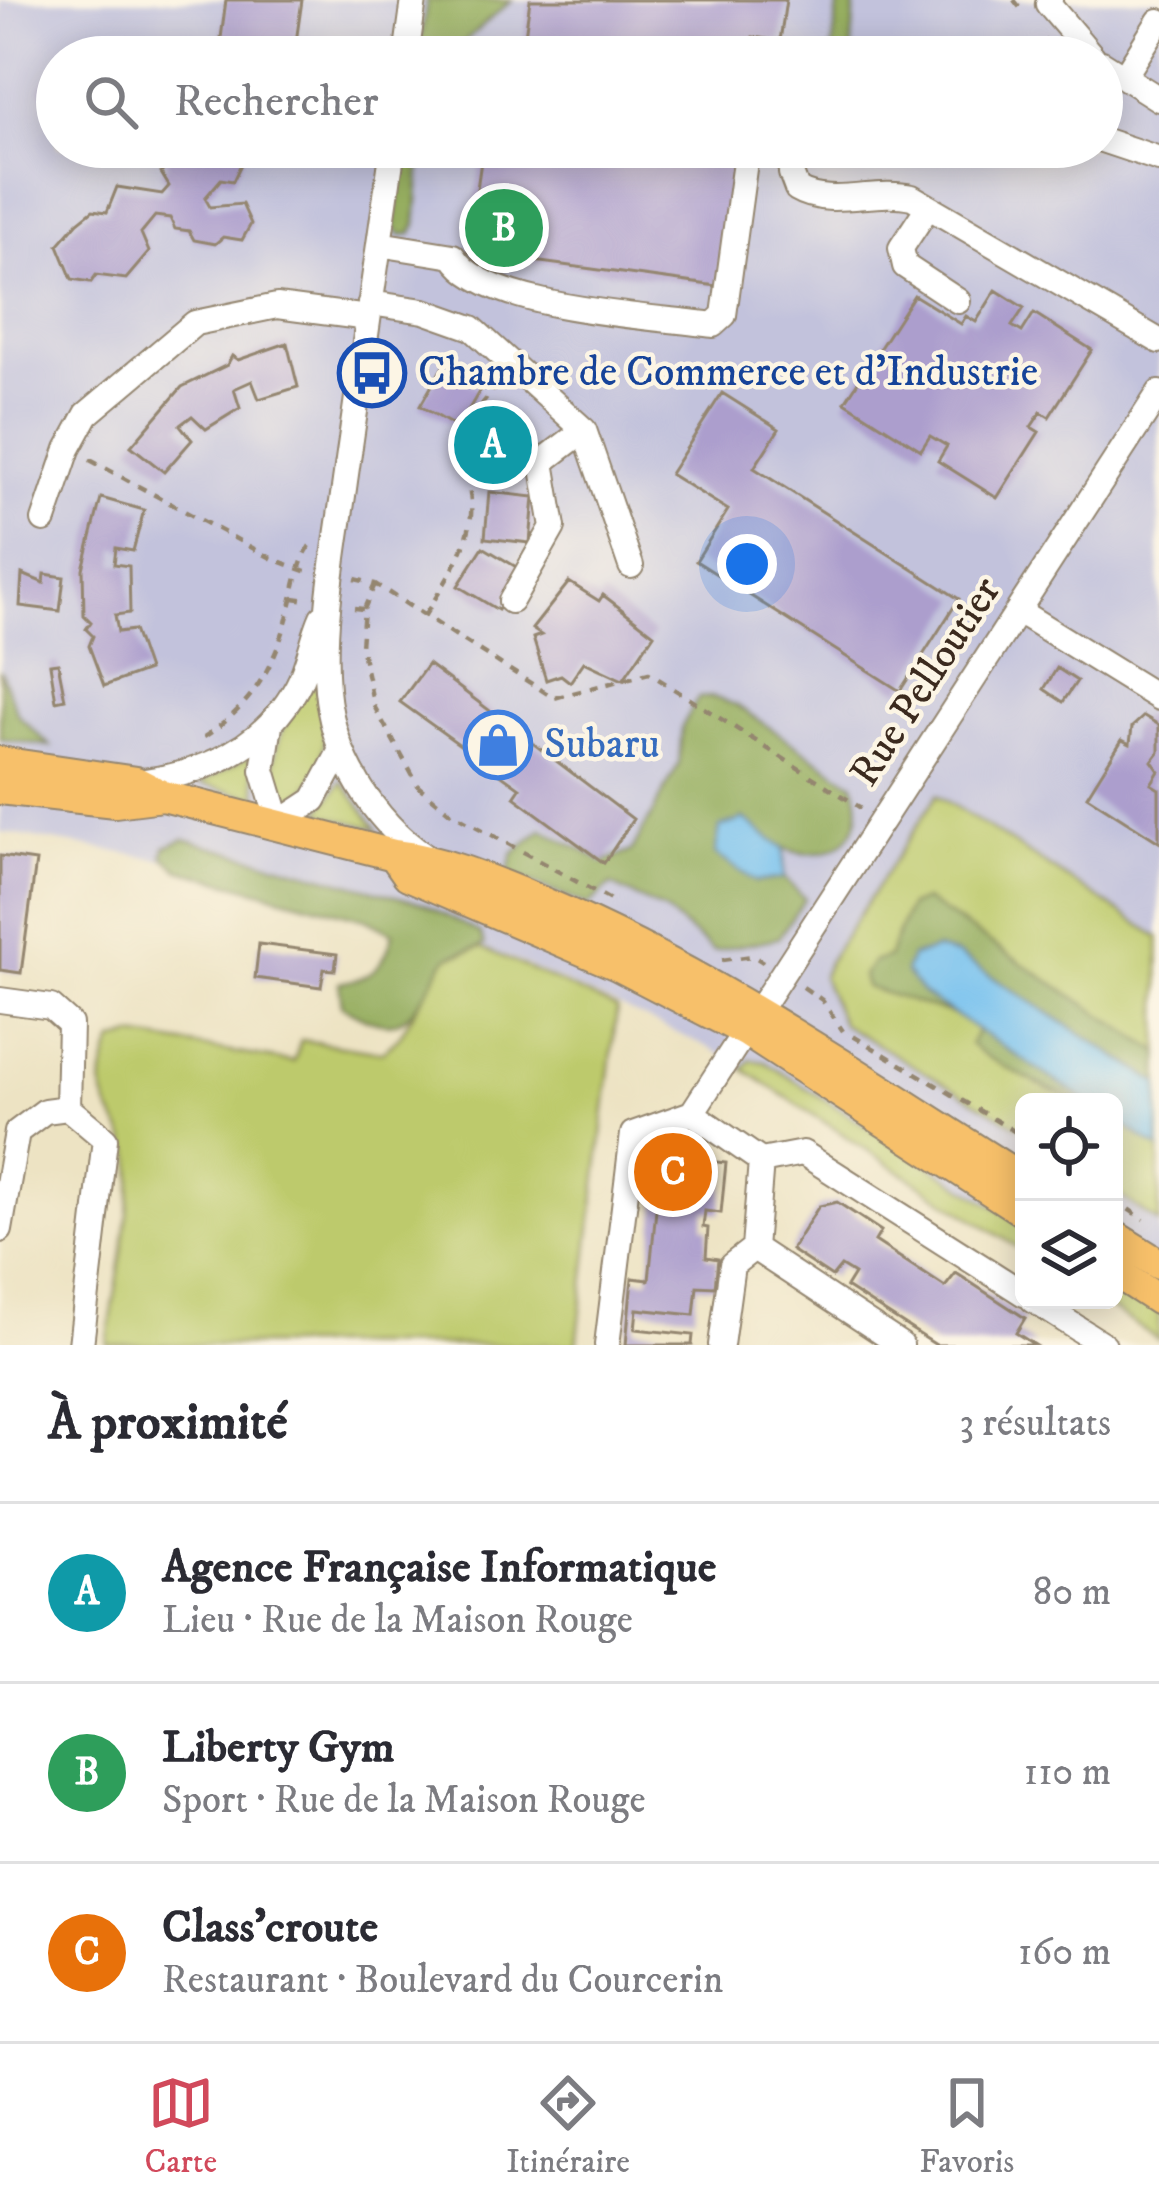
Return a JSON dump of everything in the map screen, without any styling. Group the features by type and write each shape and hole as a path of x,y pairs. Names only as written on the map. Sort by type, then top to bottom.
{"main road":[{"path":"0,762 150,789 394,855 428,859 585,920 1015,1175"},
{"path":"0,789 116,802 150,789"},
{"path":"394,855 408,875 753,1023 1015,1206"},
{"path":"1123,1242 1159,1264"},
{"path":"1123,1277 1159,1300"}],"street":[{"path":"409,36 414,0"},
{"path":"1050,0 1048,4 1075,36"},
{"path":"1159,22 1124,77 1159,99"},
{"path":"1123,147 1159,159"},
{"path":"390,168 328,604 327,691 341,750 383,819 428,859"},
{"path":"379,244 454,256 462,270 524,298 713,325 724,316 744,168"},
{"path":"792,168 797,189 811,197 884,191 928,207 1159,341"},
{"path":"928,207 901,248 905,266 958,301"},
{"path":"44,520 68,449 87,414 195,323 277,306 424,310 472,328 584,430 631,566"},
{"name":"Rue Pelloutier","path":"692,1113 1159,392"},
{"path":"512,602 553,527 542,461 584,430"},
{"path":"150,789 246,745 270,725 298,684 328,604"},
{"path":"1018,611 1159,698"},
{"path":"270,725 263,770 279,823 314,800 341,750"},
{"path":"0,1000 51,1006 70,1024 73,1061 68,1108"},
{"path":"0,1229 17,1132 45,1111 68,1108 105,1139 81,1345"},
{"path":"607,1345 633,1134 692,1113 761,1161 803,1153 1015,1288"},
{"path":"721,1345 732,1265 754,1248 761,1161"},
{"path":"754,1248 901,1345"},
{"path":"1047,1309 1104,1345"}],"path":[{"path":"425,615 470,542 473,515 466,470 452,442 515,364"},
{"path":"68,449 298,571 375,584 554,698 649,673 883,822"},
{"path":"204,738 240,709 264,679 314,523"},
{"path":"375,584 364,609 361,646 374,706 419,787 450,812 619,905"},
{"path":"292,598 364,609"},
{"path":"706,956 753,956 822,1000 845,1032 1015,1132"},
{"path":"1117,1201 1159,1230"}],"shaded area":[{"path":"0,0 1159,0 1159,1340 1112,1309 1123,1309 1123,1093 1015,1093 1015,1246 712,1049 506,956 295,882 0,832"}],"green space":[{"path":"427,0 512,0 471,36 421,36"},
{"path":"839,0 855,0 852,36 834,36"},
{"path":"403,168 420,168 416,224 411,234 401,235 394,228"},
{"path":"0,670 18,715 50,746 0,739"},
{"path":"316,675 324,728 321,761 305,790 290,802 279,788 275,755 287,720"},
{"path":"698,698 736,705 854,784 858,818 844,842 832,849 801,853 784,848 744,819 756,882 784,878 805,899 778,938 713,951 665,911 611,885 588,906 508,873 513,854 542,829 604,862 632,851 679,764 682,727"},
{"path":"250,756 258,798 199,784"},
{"path":"342,781 377,829 319,813"},
{"path":"937,795 1159,937 1159,1223 1123,1198 1123,1093 1015,1093 1015,1125 842,1024 822,977"},
{"path":"184,839 422,903 480,933 485,944 446,959 404,1018 384,1024 372,1021 342,1006 339,983 375,969 393,933 366,919 180,870 163,856 165,847"},
{"path":"924,900 1159,1052 1159,1083 958,955 935,949 911,957 923,994 955,1015 866,987 863,975 873,962 888,957 909,906"},
{"path":"481,947 617,1009 577,1345 107,1345 133,1169 126,1141 103,1092 114,1042 134,1036 294,1062 301,1040 382,1052 399,1037 446,958"},
{"path":"978,1030 1074,1093 1046,1088 970,1044"},
{"path":"751,1060 765,1062 1015,1219 1015,1246 743,1069"},
{"path":"1123,1288 1159,1310 1159,1340 1112,1309 1123,1309"}],"water":[{"path":"744,819 784,849 784,878 756,882 715,854 720,827"},
{"path":"935,949 958,955 1159,1084 1159,1149 1123,1125 1123,1093 1074,1093 923,994 905,972 911,957"}],"building":[{"path":"226,0 302,0 297,36 221,36"},
{"path":"530,0 786,0 781,36 525,36"},
{"path":"165,168 239,168 233,181 221,179 205,198 210,207 242,204 251,224 242,240 223,237 215,244 194,240 189,231 175,229 170,218 155,216 141,233 149,252 126,279 96,275 91,282 72,279 58,245 93,210 107,212 117,187 162,194 169,186 161,173"},
{"path":"480,168 734,168 717,286 468,252"},
{"path":"996,290 1024,308 1012,326 1022,332 1034,313 1092,350 1049,417 1041,412 1031,427 1039,432 997,498 938,461 947,446 930,436 921,450 845,402 914,295 961,324 966,316 976,322"},
{"path":"287,343 298,387 259,399 252,381 234,389 240,408 206,429 192,416 180,425 192,440 164,472 131,446 182,387 227,365 232,356 238,360"},
{"path":"442,368 480,390 458,428 420,406"},
{"path":"722,393 779,429 754,468 959,599 900,691 696,561 728,510 670,474"},
{"path":"502,414 523,455 484,475 463,435"},
{"path":"489,492 534,497 530,543 485,538"},
{"path":"101,498 144,510 133,551 116,548 114,564 129,566 130,613 115,615 118,632 134,630 148,670 104,686 89,646 93,636 86,629 91,622 84,615 83,569"},
{"path":"483,547 523,571 498,610 458,586"},
{"path":"22,574 44,583 45,574 64,577 60,611 20,606"},
{"path":"569,582 599,601 603,595 654,634 623,680 584,662 570,682 561,675 546,680 533,638 541,635 532,629"},
{"path":"58,663 65,699 56,701 50,664"},
{"name":"Subaru","path":"428,664 633,819 604,863 514,797 520,788 400,702"},
{"path":"1057,668 1077,681 1063,702 1044,689"},
{"path":"1144,716 1159,725 1159,752 1152,761 1159,771 1151,784 1159,789 1159,842 1087,796 1122,740 1130,744 1132,727"},
{"path":"0,856 36,861 21,973 0,970"},
{"path":"259,944 337,954 335,970 324,969 321,987 255,978"},
{"path":"674,1157 726,1163 721,1213 705,1211 703,1227 708,1228 706,1257 718,1259 715,1287 697,1286 694,1315 637,1309 635,1329 693,1335 692,1345 626,1345 632,1278 649,1280 660,1170"},
{"path":"837,1202 881,1231 875,1241 945,1287 956,1273 1025,1318 1016,1333 1035,1345 936,1345 846,1287 854,1274 841,1266 832,1277 791,1250 819,1206"}],"place":[{"name":"Liberty Gym","path":"504,228"},
{"name":"Chambre de Commerce et d'Industrie","path":"372,373"},
{"name":"Agence Française Informatique","path":"493,445"},
{"name":"Subaru","path":"498,745"},
{"name":"Class'croute","path":"673,1172"}]}
